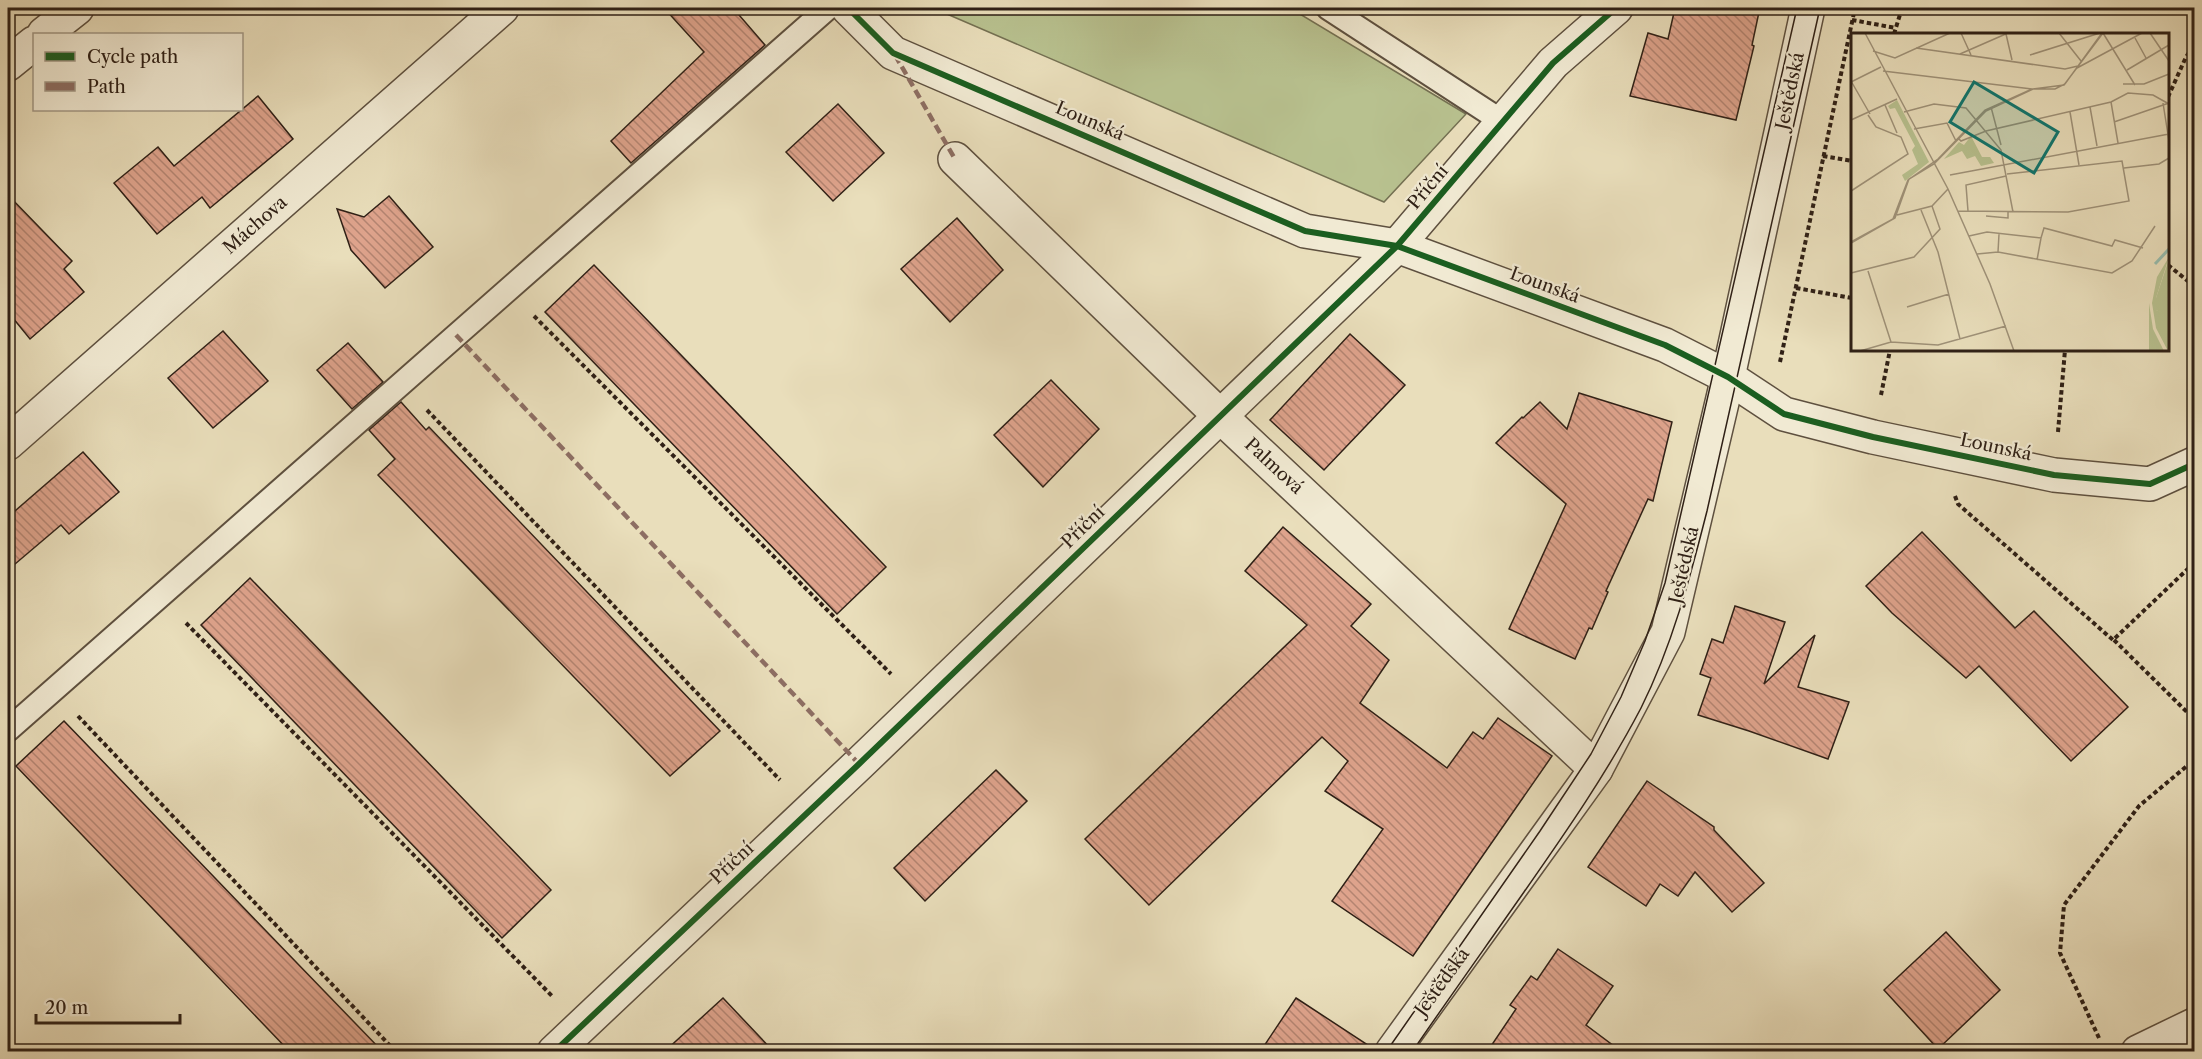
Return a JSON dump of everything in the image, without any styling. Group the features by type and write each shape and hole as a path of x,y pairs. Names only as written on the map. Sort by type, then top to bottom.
{"street":[{"path":"46,33 77,8"},
{"name":"Máchova","path":"8,443 502,8"},
{"name":"Lounská","path":"848,8 893,52 1305,231 1397,246 1665,345 1728,377 1784,414 1873,437 2054,474 2150,484 2194,464"},
{"name":"Příční","path":"554,1052 860,764 1397,246 1552,63 1616,8"},
{"name":"Ještědská","path":"1392,1052 1596,769 1668,632 1728,377 1808,8"},
{"path":"8,64 33,44"},
{"name":"Palmová","path":"955,159 1220,416 1596,769"},
{"path":"2138,1052 2194,1025"}],"lane":[{"path":"8,730 828,8"},
{"path":"1328,8 1503,122"}],"path":[{"path":"1771,406 1855,8"},
{"path":"1894,33 1902,8"},
{"path":"1852,20 1896,28"},
{"path":"2169,95 2194,45"},
{"path":"1823,156 1851,162"},
{"path":"2169,267 2194,286"},
{"path":"1796,288 1851,298"},
{"path":"508,289 889,672"},
{"path":"2054,474 2065,351"},
{"path":"401,383 774,774"},
{"path":"1941,451 1958,504 2113,639 2194,719"},
{"path":"2113,639 2194,563"},
{"path":"159,596 540,982"},
{"path":"53,689 396,1052"},
{"path":"2101,1042 2060,953 2064,904 2139,806 2194,760"}],"green space":[{"path":"933,8 1290,8 1466,114 1384,202"}],"building":[{"path":"664,8 733,8 765,45 631,163 611,141 704,52"},
{"path":"1675,8 1739,8 1759,12 1752,45 1754,46 1736,120 1630,96 1648,33 1668,39"},
{"path":"258,96 293,139 210,208 202,197 157,234 114,183 158,147 174,166 240,111 243,111"},
{"path":"838,104 884,153 833,201 786,152"},
{"path":"8,195 72,261 64,269 84,292 30,339 8,312"},
{"path":"389,196 433,247 385,288 351,250 337,209 364,217"},
{"path":"957,218 1003,270 950,322 901,269"},
{"path":"594,265 886,567 837,614 545,312"},
{"path":"223,331 268,381 213,428 168,378"},
{"path":"1350,334 1405,385 1324,470 1270,420"},
{"path":"348,343 383,382 352,409 317,370"},
{"path":"1051,380 1099,429 1043,487 994,435"},
{"path":"1579,393 1672,422 1653,501 1648,499 1606,591 1608,592 1592,629 1589,628 1575,659 1509,629 1566,504 1496,443 1540,402 1567,429"},
{"path":"401,402 426,430 429,427 720,731 670,776 378,475 395,459 369,430"},
{"path":"83,452 119,492 69,534 61,525 8,570 8,517"},
{"path":"1283,527 1371,604 1351,626 1389,660 1360,703 1447,768 1473,732 1483,739 1498,718 1552,756 1413,956 1332,901 1383,829 1325,791 1348,761 1322,737 1149,905 1085,839 1307,625 1245,571"},
{"path":"1922,532 2015,628 2034,611 2128,707 2071,761 1979,666 1966,678 1892,613 1866,586"},
{"path":"250,578 551,890 502,938 201,625"},
{"path":"1735,606 1785,622 1764,684 1815,635 1798,687 1849,702 1828,759 1698,715 1711,678 1700,674 1712,639 1723,643"},
{"path":"64,721 383,1052 290,1052 16,766"},
{"path":"996,770 1027,801 925,901 894,868"},
{"path":"1647,781 1714,827 1714,830 1764,883 1732,912 1695,872 1678,896 1660,884 1646,906 1588,867"},
{"path":"1946,932 2000,990 1938,1049 1884,990"},
{"path":"1558,949 1613,986 1586,1025 1622,1052 1487,1052 1516,1009 1510,1005 1531,976 1537,980"},
{"path":"723,998 774,1052 664,1052"},
{"path":"1296,998 1374,1049 1373,1052 1260,1052"}],"tram line":[{"path":"1386,1052 1591,754 1621,697 1645,641 1665,583 1797,8"},
{"path":"1412,1052 1586,802 1641,708 1662,660 1687,586 1707,511 1820,8"}],"marked path":[{"path":"895,55 955,159"},
{"path":"456,335 859,764"}],"cycle path":[{"path":"848,8 893,53 1305,231 1397,246 1665,345 1728,377 1784,414 1873,437 2054,475 2150,484 2194,464"},
{"path":"554,1052 859,764 1397,246 1553,63 1616,8"}]}
